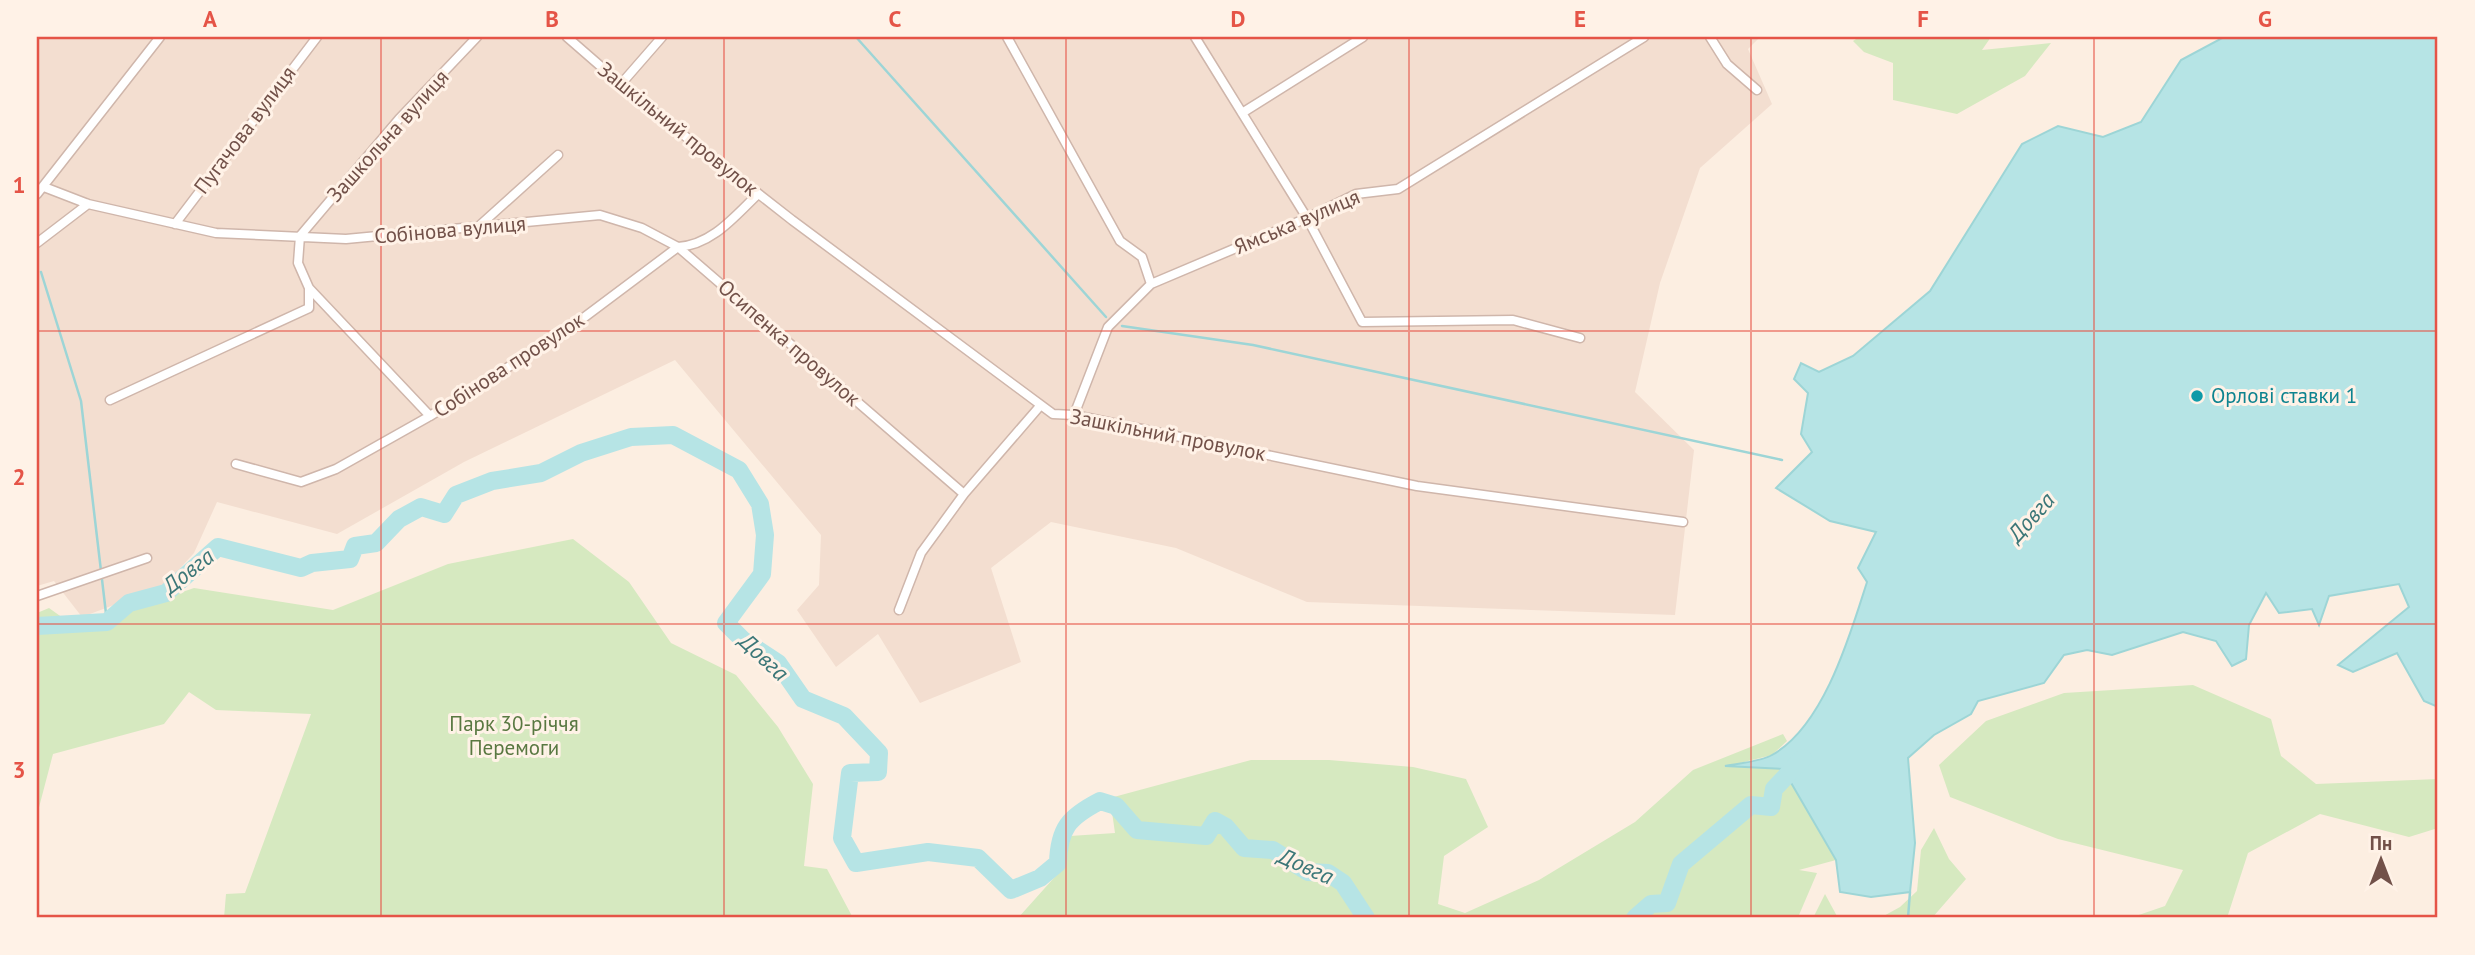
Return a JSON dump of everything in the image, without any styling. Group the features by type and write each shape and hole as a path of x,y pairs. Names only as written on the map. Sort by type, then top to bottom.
{"street":[{"path":"160,37 40,190 88,204 216,233 300,236 298,263 309,288 430,416"},
{"name":"Пугачова вулиця","path":"175,224 317,37"},
{"name":"Зашкольна вулиця","path":"300,236 399,119 477,37"},
{"name":"Зашкільний провулок","path":"567,37 758,194 1053,414 1074,415 1418,485 1683,522"},
{"path":"621,84 662,37"},
{"path":"1007,37 1120,241 1142,257 1151,284"},
{"path":"1195,37 1307,218 1362,322 1513,320 1580,338"},
{"path":"1242,113 1363,37"},
{"name":"Ямська вулиця","path":"1074,415 1108,327 1151,284 1307,218 1356,194 1398,189 1644,37"},
{"path":"1710,37 1727,64 1757,90"},
{"path":"478,227 558,155"},
{"name":"Собінова провулок","path":"236,464 301,482 336,469 430,416 566,331 678,247 699,244 730,221 758,194"},
{"path":"37,243 88,204"},
{"name":"Собінова вулиця","path":"300,236 346,239 600,215"},
{"name":"Осипенка провулок","path":"600,215 642,228 678,247 964,494"},
{"path":"110,400 309,308 309,288"},
{"path":"899,610 921,553 964,494 1040,406"},
{"path":"37,596 147,558"}],"shaded area":[{"path":"37,37 1760,37 1748,49 1772,104 1700,168 1660,283 1635,392 1694,450 1675,615 1307,602 1176,548 1051,522 991,568 1021,662 920,703 878,634 836,667 797,610 819,585 821,535 675,360 464,462 337,534 217,502 194,553 164,586 82,617 54,581 37,586"}],"green space":[{"path":"1859,37 1991,37 1982,50 2051,43 2025,76 1957,114 1893,100 1893,63 1864,52 1853,41"},
{"name":"Парк 30-річчя Перемоги","path":"573,539 629,582 671,643 736,675 778,727 813,784 804,866 827,869 853,918 224,918 226,894 245,893 311,714 216,710 189,692 164,724 53,754 37,815 37,613 49,608 70,623 130,610 194,588 333,610 448,564"},
{"path":"2193,685 2271,719 2281,756 2316,784 2438,779 2438,828 2409,837 2320,814 2248,853 2227,918 2130,918 2165,906 2183,870 2058,839 1950,797 1939,765 1986,721 2064,693"},
{"path":"1783,734 1787,741 1772,755 1728,766 1783,769 1836,860 1799,870 1817,873 1799,915 1789,918 1018,918 1061,870 1070,836 1115,833 1110,798 1251,760 1329,760 1413,767 1466,779 1488,827 1444,856 1438,904 1465,913 1539,880 1635,822 1693,770"},
{"path":"1934,828 1949,859 1966,879 1932,918 1880,918 1900,907 1917,891 1921,850"},
{"path":"1825,894 1838,918 1813,918"}],"water":[{"path":"2224,37 2438,37 2438,707 2424,701 2397,653 2353,672 2338,665 2409,607 2399,584 2329,596 2319,625 2312,609 2279,613 2266,593 2249,625 2246,659 2232,666 2216,641 2183,632 2112,655 2087,650 2064,655 2044,683 1978,701 1971,714 1934,735 1908,758 1915,843 1910,892 1871,897 1840,892 1836,860 1783,769 1725,766 1756,761 1772,755 1790,741 1806,723 1833,678 1867,582 1858,568 1876,532 1830,521 1776,488 1812,452 1801,434 1808,393 1794,379 1801,363 1819,372 1853,356 1930,291 2022,144 2058,126 2103,137 2141,122 2181,60"}],"waterway":[{"path":"856,37 1106,317"},
{"path":"41,272 81,401 107,622"},
{"path":"1122,326 1253,345 1782,460"},
{"name":"Довга","path":"37,626 107,622 129,603 166,593 218,547 301,568 312,563 350,559 355,546 376,543 399,519 421,507 444,514 456,495 492,481 541,473 581,453 631,437 673,435 739,470 760,504 765,535 762,574 726,623 743,640 778,663 803,699 844,716 879,753 878,772 850,773 842,838 856,863 928,852 978,858 1011,890 1040,878 1058,863 1061,841 1068,825 1073,818 1100,801 1116,806 1137,830 1206,836 1215,821 1226,827 1244,848 1273,850 1308,872 1328,873 1343,883 1366,918"},
{"name":"Довга","path":"1635,918 1651,904 1667,903 1681,864 1751,805 1771,807 1774,789 1803,758"},
{"path":"1908,918 1910,892"}],"place":[{"name":"Орлові ставки 1","path":"2197,396"}]}
